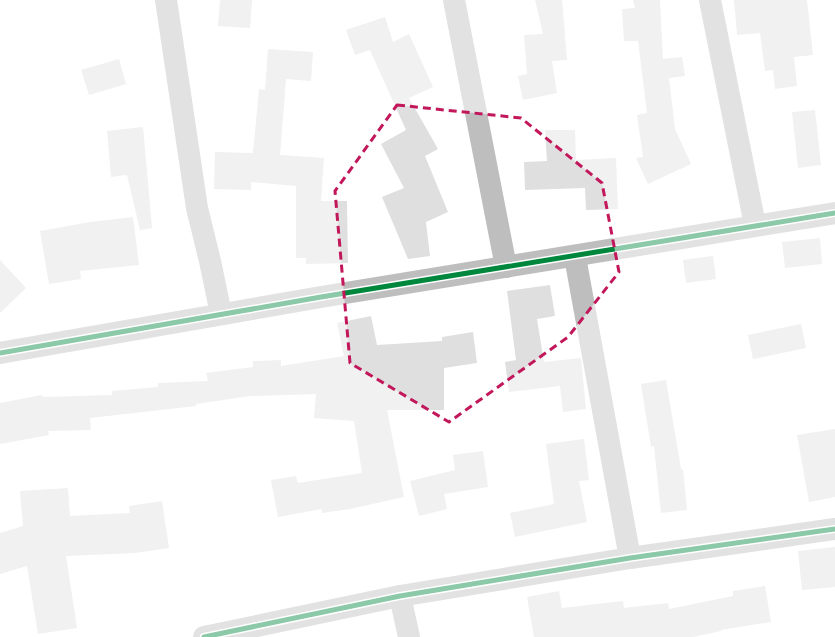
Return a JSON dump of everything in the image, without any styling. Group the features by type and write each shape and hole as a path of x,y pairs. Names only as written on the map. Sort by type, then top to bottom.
{"street":[{"path":"166,0 197,208 221,314"},
{"path":"454,0 506,267"},
{"path":"710,0 755,225"},
{"path":"0,353 221,314 835,213"},
{"path":"575,256 630,558"},
{"path":"204,637 400,596 630,558 835,529"},
{"path":"400,596 409,637"}],"highlighted area":[{"path":"397,105 521,118 602,183 619,272 568,337 449,422 350,363 335,191"}],"building":[{"path":"220,0 252,0 250,28 218,26"},
{"path":"535,0 562,0 567,60 552,61 557,93 523,100 518,76 527,74 524,35 543,34"},
{"path":"633,0 660,0 663,59 682,57 685,76 669,78 675,129 691,164 648,184 636,158 643,157 637,115 647,113 638,41 624,41 622,9 635,8"},
{"path":"734,0 807,0 813,55 794,57 797,86 775,89 773,70 765,71 760,33 737,35"},
{"path":"385,17 393,42 409,34 433,87 409,98 438,149 425,156 448,212 426,222 430,256 408,259 382,197 404,188 381,144 406,130 370,50 355,55 346,30"},
{"path":"268,49 313,52 311,81 286,79 280,155 324,158 321,201 347,201 348,263 306,264 306,258 296,258 296,186 251,182 251,190 214,189 215,152 253,153 259,89 265,90"},
{"path":"119,59 126,84 89,95 81,70"},
{"path":"815,110 821,165 798,168 792,112"},
{"path":"143,127 152,228 140,230 127,175 111,177 107,131"},
{"path":"545,130 575,130 576,160 616,158 618,209 586,210 585,188 525,190 524,162 547,161"},
{"path":"133,217 139,265 80,271 81,279 49,284 40,231 90,222"},
{"path":"820,238 822,264 785,268 782,242"},
{"path":"713,256 716,279 686,283 683,260"},
{"path":"0,260 26,288 0,313"},
{"path":"550,285 555,316 537,319 544,362 581,358 586,409 563,412 560,386 509,392 505,362 516,360 507,291"},
{"path":"371,316 377,345 442,341 442,337 473,332 477,363 444,368 444,410 387,410 404,497 350,509 322,513 322,509 278,517 271,480 296,476 298,483 362,473 354,421 314,418 316,394 250,396 196,404 196,406 90,418 91,430 48,431 49,435 0,444 0,403 42,395 43,397 112,395 112,391 158,387 158,383 208,381 206,373 253,367 253,361 281,360 281,366 344,356 337,323"},
{"path":"801,324 806,348 753,359 748,335"},
{"path":"666,380 681,469 683,469 687,510 661,513 654,446 651,447 641,384"},
{"path":"835,429 835,497 809,502 797,435"},
{"path":"584,439 589,480 579,481 587,522 515,537 510,513 554,504 546,444"},
{"path":"483,451 488,487 444,494 447,509 419,516 410,481 455,470 453,455"},
{"path":"68,488 70,516 130,513 129,506 162,501 169,548 135,553 66,556 77,628 38,634 27,566 0,574 0,533 23,526 20,491"},
{"path":"835,547 835,587 802,590 798,551"},
{"path":"765,586 771,622 721,630 693,637 534,637 527,597 559,591 562,608 623,601 624,608 668,603 669,609 733,596 733,591"}],"cycle path":[{"path":"0,353 321,297 835,213"},
{"path":"204,637 400,596 630,558 835,529"}]}
